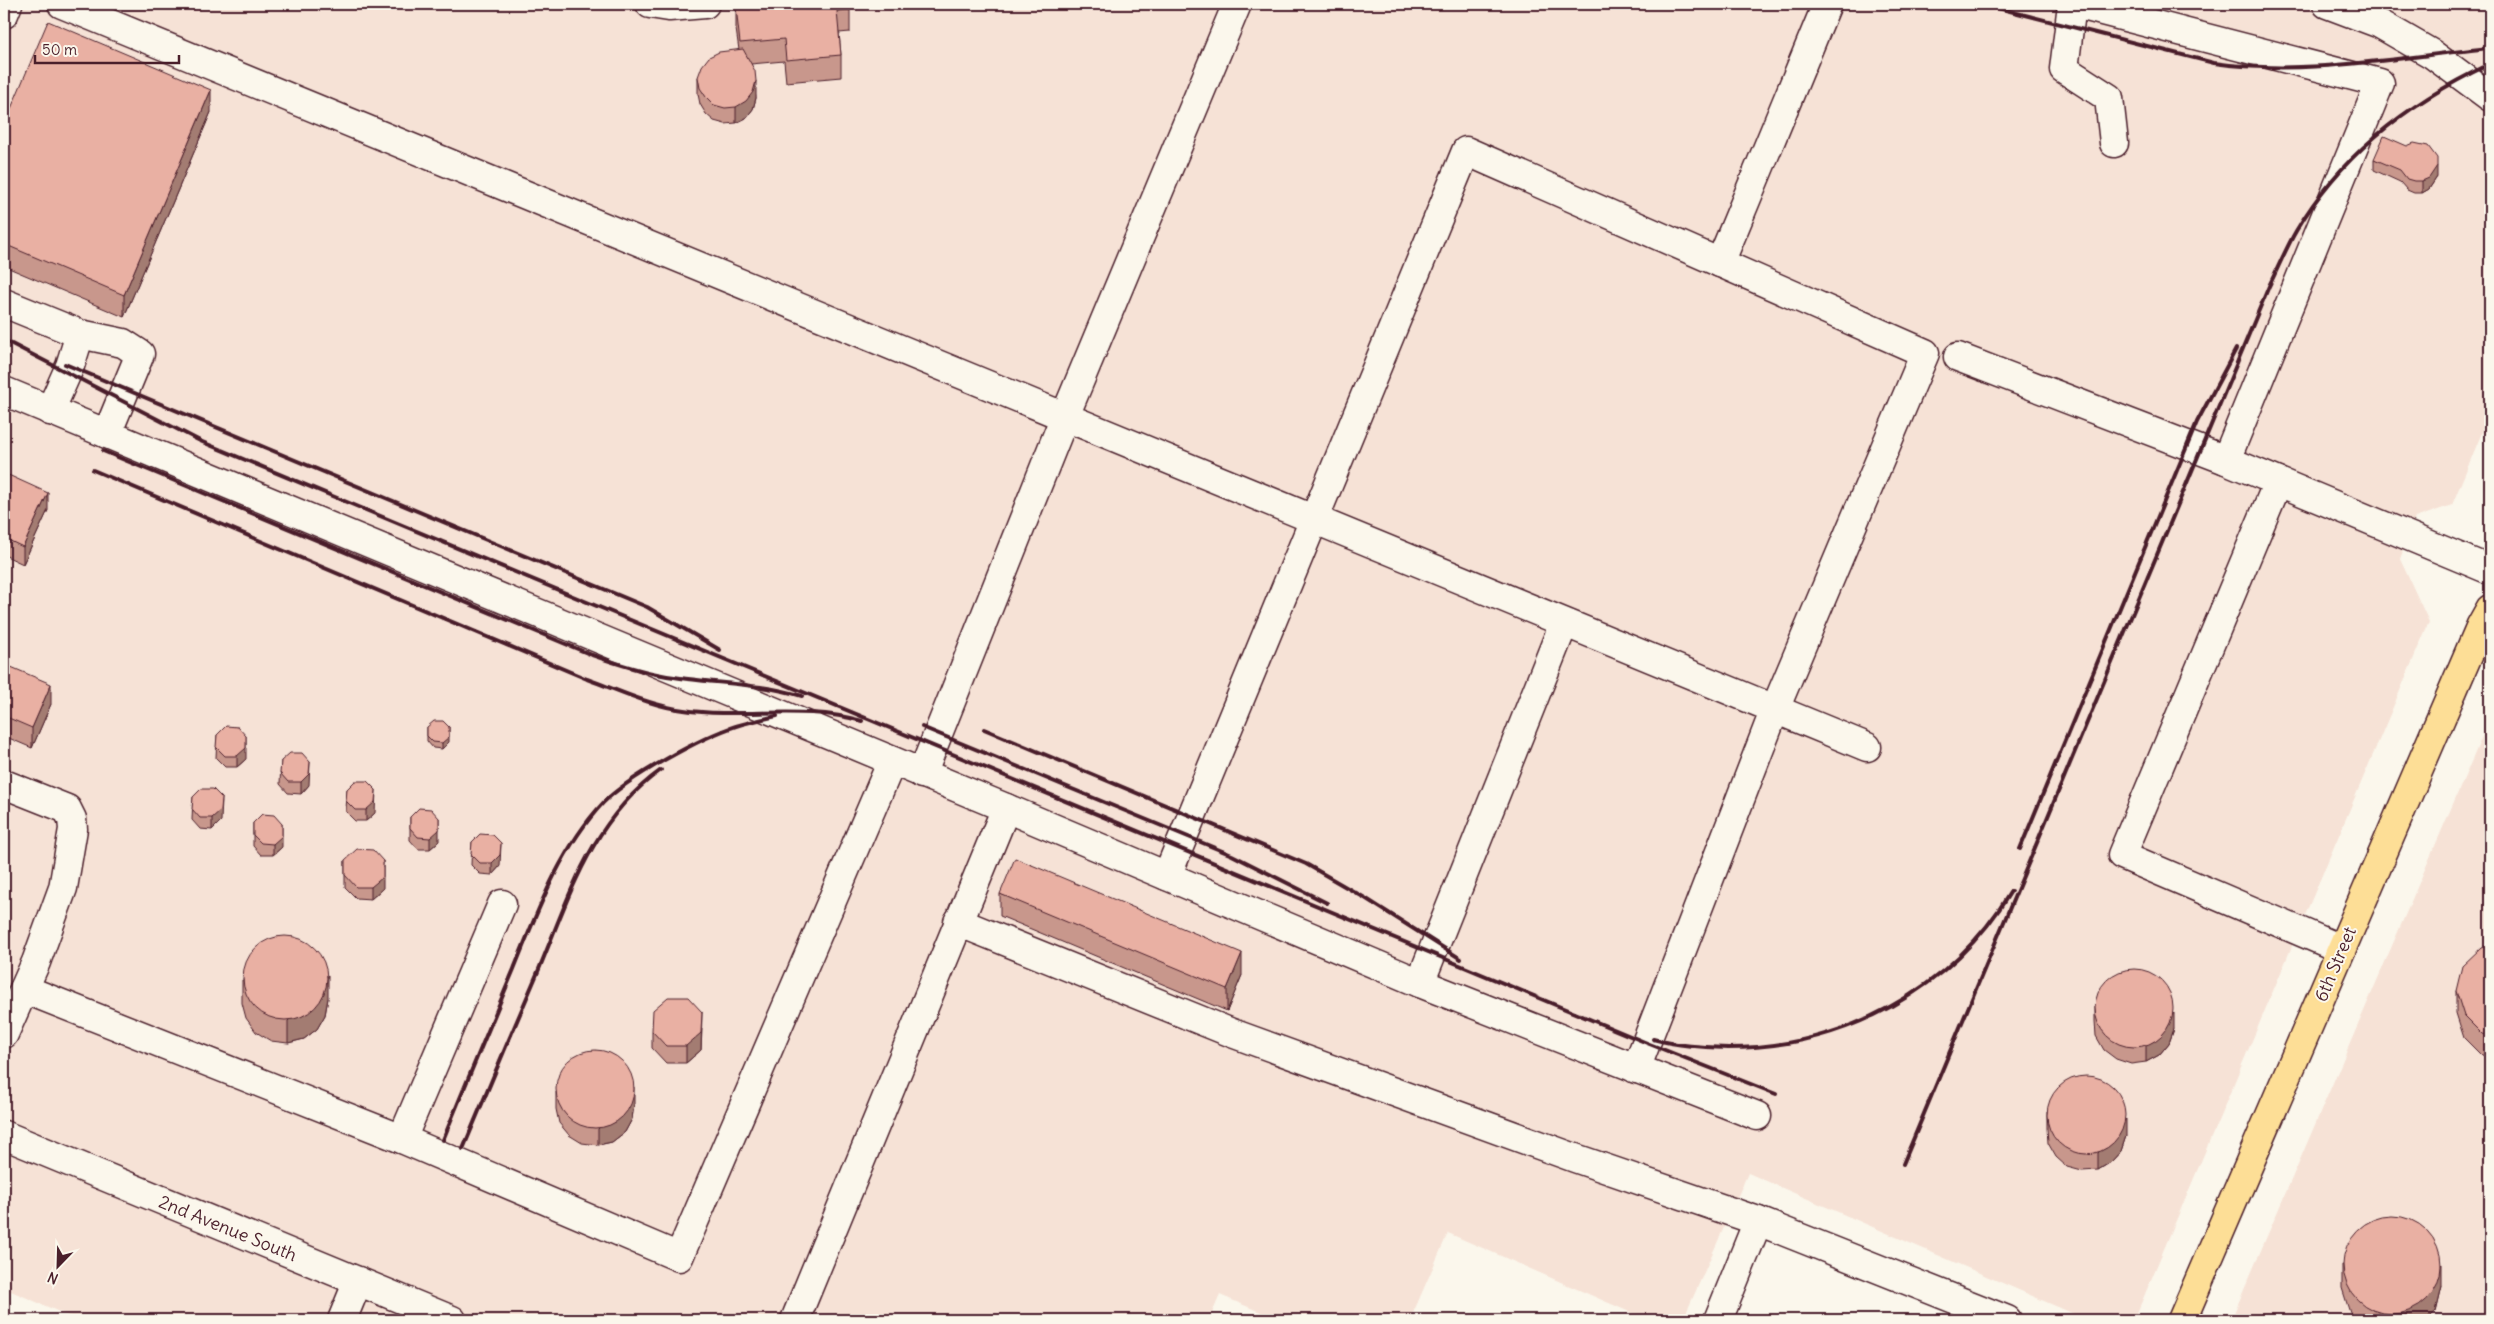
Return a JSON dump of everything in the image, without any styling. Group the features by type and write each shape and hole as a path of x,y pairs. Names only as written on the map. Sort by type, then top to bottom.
{"main road":[{"name":"6th Street","path":"2182,1320 2481,625 2490,609"}],"street":[{"path":"4,14 8,4"},
{"path":"62,4 1867,747"},
{"path":"650,4 668,7 705,4"},
{"path":"922,774 1065,416 1237,4"},
{"path":"1720,262 1827,4"},
{"path":"2114,143 2109,98 2064,69 2074,4 2380,84 2226,460"},
{"path":"2327,4 2380,24 2432,54 2490,98"},
{"path":"1167,876 1466,151 1925,353 1775,709 1636,1069"},
{"path":"4,303 80,334 123,343 140,354 108,434"},
{"path":"50,411 70,366 80,334"},
{"path":"1958,356 2226,460 2490,570"},
{"path":"4,391 1006,808 1420,983 1757,1116"},
{"path":"2278,482 2122,855 2342,949"},
{"path":"1420,983 1564,623"},
{"path":"24,988 402,1139 679,1257 892,761"},
{"path":"4,784 66,809 72,819 73,829 63,888 36,962 4,1034"},
{"path":"795,1320 1006,808"},
{"path":"402,1139 502,904"},
{"path":"958,922 1232,1033 1575,1158 1758,1221 2007,1320"},
{"name":"2nd Avenue South","path":"4,1135 452,1320"},
{"path":"1718,1320 1758,1221"},
{"path":"342,1320 358,1281"}],"shaded area":[{"path":"4,4 2490,4 2490,413 2452,505 2415,518 2400,559 2429,622 2134,1320 2088,1320 1748,1173 1683,1320 1648,1320 1448,1233 1410,1320 1279,1320 1220,1295 1209,1320 78,1320 4,1288"},
{"path":"2490,718 2490,1320 2231,1320"}],"building":[{"path":"769,4 849,4 850,10 837,11 841,55 786,60 784,39 740,43 736,7"},
{"path":"48,21 211,90 124,295 4,244 4,125"},
{"path":"743,49 755,71 756,81 753,92 746,101 736,107 725,108 714,105 700,88 698,77 702,66 709,57 719,52"},
{"path":"2384,136 2407,146 2414,143 2428,146 2437,158 2437,166 2429,178 2422,181 2407,179 2400,170 2374,159"},
{"path":"4,473 48,493 23,547 4,538"},
{"path":"4,664 51,684 32,728 4,716"},
{"path":"434,721 443,721 449,727 449,737 442,743 433,742 427,736 427,727"},
{"path":"226,726 238,727 246,736 246,748 237,756 225,756 216,747 217,735"},
{"path":"290,753 302,753 310,762 309,774 301,782 288,782 280,773 281,761"},
{"path":"355,781 367,781 376,790 375,802 366,810 355,810 346,801 347,789"},
{"path":"201,789 213,789 222,798 221,810 212,818 200,818 192,809 193,797"},
{"path":"419,808 431,809 439,818 439,830 430,838 418,837 410,828 410,817"},
{"path":"262,814 274,815 282,824 282,836 273,844 261,843 253,835 253,823"},
{"path":"480,834 493,835 501,843 500,855 492,863 480,863 471,854 472,842"},
{"path":"357,849 373,850 383,861 383,877 371,887 356,887 345,875 345,860"},
{"path":"1015,858 1242,953 1227,989 1000,894"},
{"path":"277,936 293,936 309,943 320,954 327,970 324,994 315,1008 309,1013 293,1020 277,1020 261,1013 250,1002 243,986 243,970 250,954 261,943"},
{"path":"2490,945 2490,1036 2482,1034 2464,1016 2456,991 2462,966 2481,948"},
{"path":"2134,969 2149,972 2162,980 2170,993 2173,1008 2170,1023 2162,1036 2149,1044 2134,1047 2119,1044 2106,1036 2098,1023 2095,1008 2098,993 2106,980 2119,972"},
{"path":"668,997 688,997 702,1012 701,1033 686,1046 666,1046 652,1031 653,1010"},
{"path":"595,1050 610,1053 627,1067 631,1074 634,1089 631,1104 617,1121 610,1125 595,1128 580,1125 563,1111 559,1104 556,1089 559,1074 573,1057 580,1053"},
{"path":"2086,1076 2101,1079 2114,1087 2122,1100 2125,1115 2122,1130 2114,1143 2101,1151 2086,1154 2071,1151 2058,1143 2050,1130 2047,1115 2050,1100 2058,1087 2071,1079"},
{"path":"2392,1216 2402,1217 2419,1224 2433,1238 2440,1255 2440,1275 2433,1292 2419,1306 2402,1313 2392,1314 2382,1313 2365,1306 2351,1292 2344,1275 2343,1265 2344,1255 2351,1238 2365,1224 2382,1217"}],"railway":[{"path":"1982,4 2214,63 2248,66 2283,67 2352,64 2490,48"},
{"path":"1903,1164 2269,286 2292,238 2314,203 2356,154 2406,113 2433,95 2490,64"},
{"path":"4,340 200,441 1647,1043 1776,1094"},
{"path":"2020,849 2197,422 2236,349"},
{"path":"65,364 647,607 720,650"},
{"path":"103,451 592,655 653,673 679,678 767,688 802,696"},
{"path":"93,470 587,679 647,701 684,710 729,713 818,713 862,721"},
{"path":"443,1140 541,904 562,861 588,821 614,793 666,759 722,731 777,716"},
{"path":"922,727 1232,855 1327,903"},
{"path":"984,729 1306,864 1365,898 1461,959"},
{"path":"463,1149 584,863 616,813 637,790 661,770"},
{"path":"1653,1039 1681,1045 1728,1048 1771,1045 1812,1037 1853,1024 1890,1007 1926,984 1958,957 1987,926 2011,891"}]}
